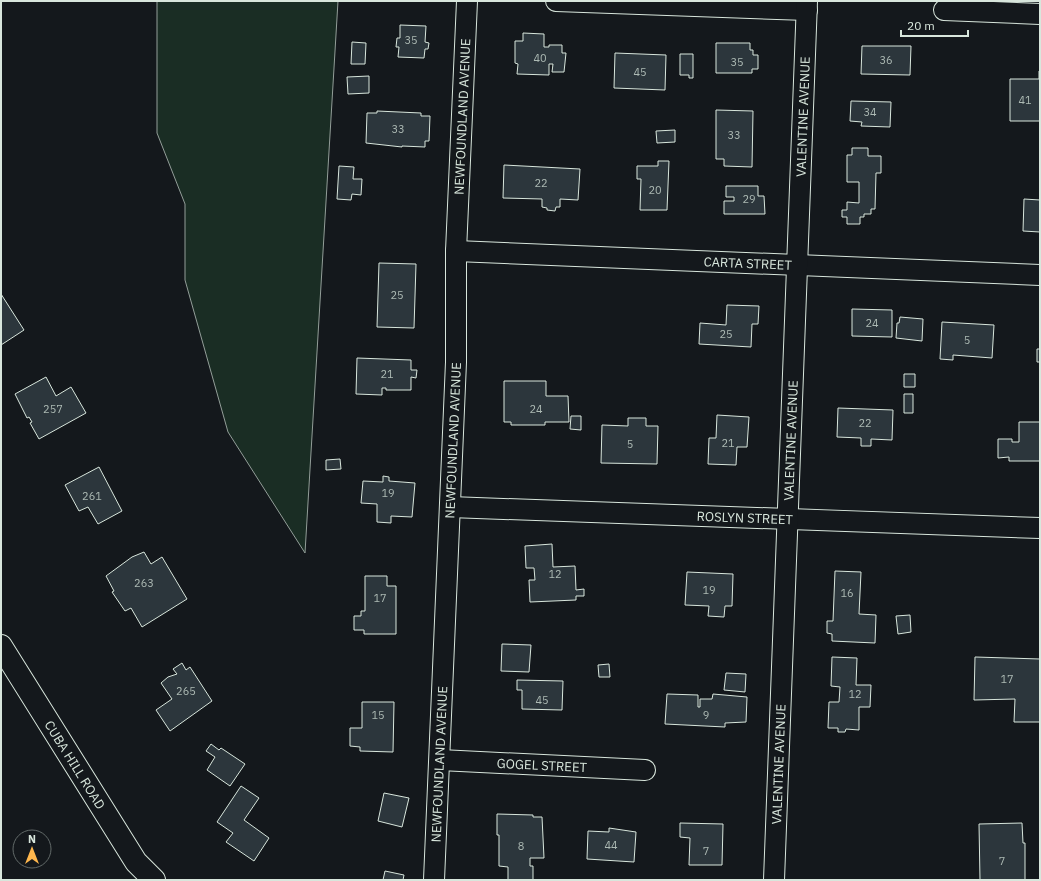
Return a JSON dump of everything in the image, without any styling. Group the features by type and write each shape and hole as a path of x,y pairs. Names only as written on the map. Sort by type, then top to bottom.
{"main road":[{"name":"CUBA HILL ROAD","path":"1,646 136,862 154,880"}],"street":[{"name":"NEWFOUNDLAND AVENUE","path":"434,880 456,362 456,251 467,1"},
{"path":"556,1 807,6"},
{"name":"VALENTINE AVENUE","path":"774,880 807,6"},
{"path":"944,10 1040,14"},
{"name":"CARTA STREET","path":"456,251 1040,275"},
{"name":"ROSLYN STREET","path":"450,507 1040,528"},
{"name":"GOGEL STREET","path":"440,760 645,770"}],"green space":[{"path":"157,1 338,1 305,553 228,432 185,280 185,204 157,133"}],"building":[{"path":"400,25 426,26 425,42 429,43 428,49 425,49 424,58 398,57 399,47 396,47 397,38 400,38"},
{"path":"523,33 544,34 544,47 549,47 549,45 562,45 562,53 566,53 564,72 552,72 553,64 549,64 549,75 517,74 518,64 515,63 515,41 523,41"},
{"path":"352,42 366,43 365,64 351,64"},
{"path":"716,43 750,43 750,50 753,50 753,55 758,55 758,69 752,69 752,73 716,73"},
{"path":"862,46 911,46 910,75 861,74"},
{"path":"615,53 666,55 665,90 614,88"},
{"path":"680,54 693,54 693,78 689,78 689,75 680,75"},
{"path":"1039,71 1040,121 1010,121 1010,79 1039,79"},
{"path":"369,76 369,93 348,94 347,77"},
{"path":"851,101 891,102 890,127 861,126 862,122 850,121"},
{"path":"716,110 753,111 752,167 724,166 724,159 716,159"},
{"path":"377,111 421,113 421,116 430,116 429,141 425,141 425,147 402,147 366,143 367,113 377,113"},
{"path":"675,130 675,142 657,143 656,131"},
{"path":"852,148 868,148 868,156 881,156 881,173 876,173 875,209 871,209 871,214 864,214 864,217 860,217 860,224 847,224 847,217 842,217 842,210 847,210 847,202 859,203 859,182 847,182 847,155 852,155"},
{"path":"658,161 669,161 667,210 640,210 641,179 637,179 637,166 658,166"},
{"path":"504,165 580,169 578,200 560,199 560,207 556,207 555,211 547,210 547,208 542,207 542,199 503,198"},
{"path":"339,166 354,167 353,179 362,179 361,195 352,194 351,200 337,199"},
{"path":"726,186 758,186 758,196 764,196 765,214 724,214 724,201 734,201 734,197 726,197"},
{"path":"1024,199 1040,200 1040,232 1023,231"},
{"path":"379,263 416,264 414,328 377,327"},
{"path":"1,294 24,330 1,345"},
{"path":"727,305 759,306 758,324 752,324 751,347 699,344 700,323 726,325"},
{"path":"852,309 892,310 892,337 852,336"},
{"path":"900,317 923,319 922,341 896,338 897,323 899,323"},
{"path":"942,322 994,325 992,358 953,355 953,360 940,359"},
{"path":"1037,349 1040,349 1040,362 1037,362"},
{"path":"357,358 411,360 411,370 417,370 416,378 411,377 411,390 386,390 386,388 382,388 382,395 356,394"},
{"path":"904,374 915,374 915,387 904,387"},
{"path":"46,377 56,396 71,387 86,413 39,439 30,423 32,422 29,417 27,418 15,394"},
{"path":"504,381 546,381 546,396 568,396 569,422 545,422 545,425 511,425 511,422 504,422"},
{"path":"904,394 913,394 913,413 904,413"},
{"path":"838,408 893,410 892,440 871,439 871,446 861,446 861,438 837,437"},
{"path":"717,415 749,417 747,447 737,447 736,465 708,464 709,438 716,438"},
{"path":"571,416 581,416 581,430 570,429"},
{"path":"628,418 646,418 646,426 658,426 657,464 601,463 602,425 628,426"},
{"path":"1019,422 1040,422 1040,461 1009,461 1009,457 998,458 998,439 1012,439 1012,442 1019,442"},
{"path":"340,459 341,469 326,470 326,460"},
{"path":"99,467 122,511 98,524 88,507 79,511 65,485"},
{"path":"383,476 389,477 389,481 415,483 412,517 391,516 391,523 377,522 377,504 361,503 363,481 383,482"},
{"path":"552,544 553,567 575,566 576,590 584,589 584,596 576,596 576,600 530,602 529,580 535,580 534,568 526,568 525,546"},
{"path":"144,552 151,564 162,557 187,599 142,627 131,608 125,611 112,592 114,591 106,576 132,557"},
{"path":"835,571 861,572 859,614 876,615 875,643 832,641 832,634 827,633 827,621 833,621"},
{"path":"687,572 733,574 732,606 725,606 724,617 708,616 709,606 685,605"},
{"path":"365,576 387,576 387,586 396,586 396,634 364,634 364,630 354,630 354,616 361,616 361,611 365,611"},
{"path":"910,615 911,632 898,634 896,616"},
{"path":"502,644 531,645 529,672 501,671"},
{"path":"832,657 857,658 856,685 871,685 870,707 859,707 859,730 846,729 845,732 838,732 838,728 828,728 829,702 839,702 840,687 831,686"},
{"path":"975,657 1040,659 1040,722 1014,722 1015,699 974,700"},
{"path":"182,663 186,670 190,667 212,701 170,731 156,710 172,699 161,683 168,677 177,674 173,669"},
{"path":"609,664 610,677 599,677 598,665"},
{"path":"726,673 746,674 745,692 724,690"},
{"path":"517,680 563,681 562,710 522,709 522,690 517,690"},
{"path":"667,694 698,695 698,707 700,707 700,699 712,699 713,694 747,697 746,722 725,723 725,727 665,724"},
{"path":"362,702 394,702 393,752 360,751 360,747 350,746 350,728 362,728"},
{"path":"211,744 219,750 221,748 245,764 230,786 207,770 215,757 206,751"},
{"path":"241,786 259,798 244,820 269,838 254,861 226,842 233,833 217,822"},
{"path":"384,793 409,798 402,827 378,821"},
{"path":"497,814 533,815 533,817 542,817 544,858 530,858 530,866 533,866 533,880 508,880 508,867 499,866"},
{"path":"680,823 723,824 722,865 689,865 690,838 680,837"},
{"path":"1022,823 1023,843 1025,843 1025,880 980,880 979,824"},
{"path":"609,828 636,832 634,862 587,859 588,831 609,832"},
{"path":"385,871 404,875 403,880 383,880"}]}
